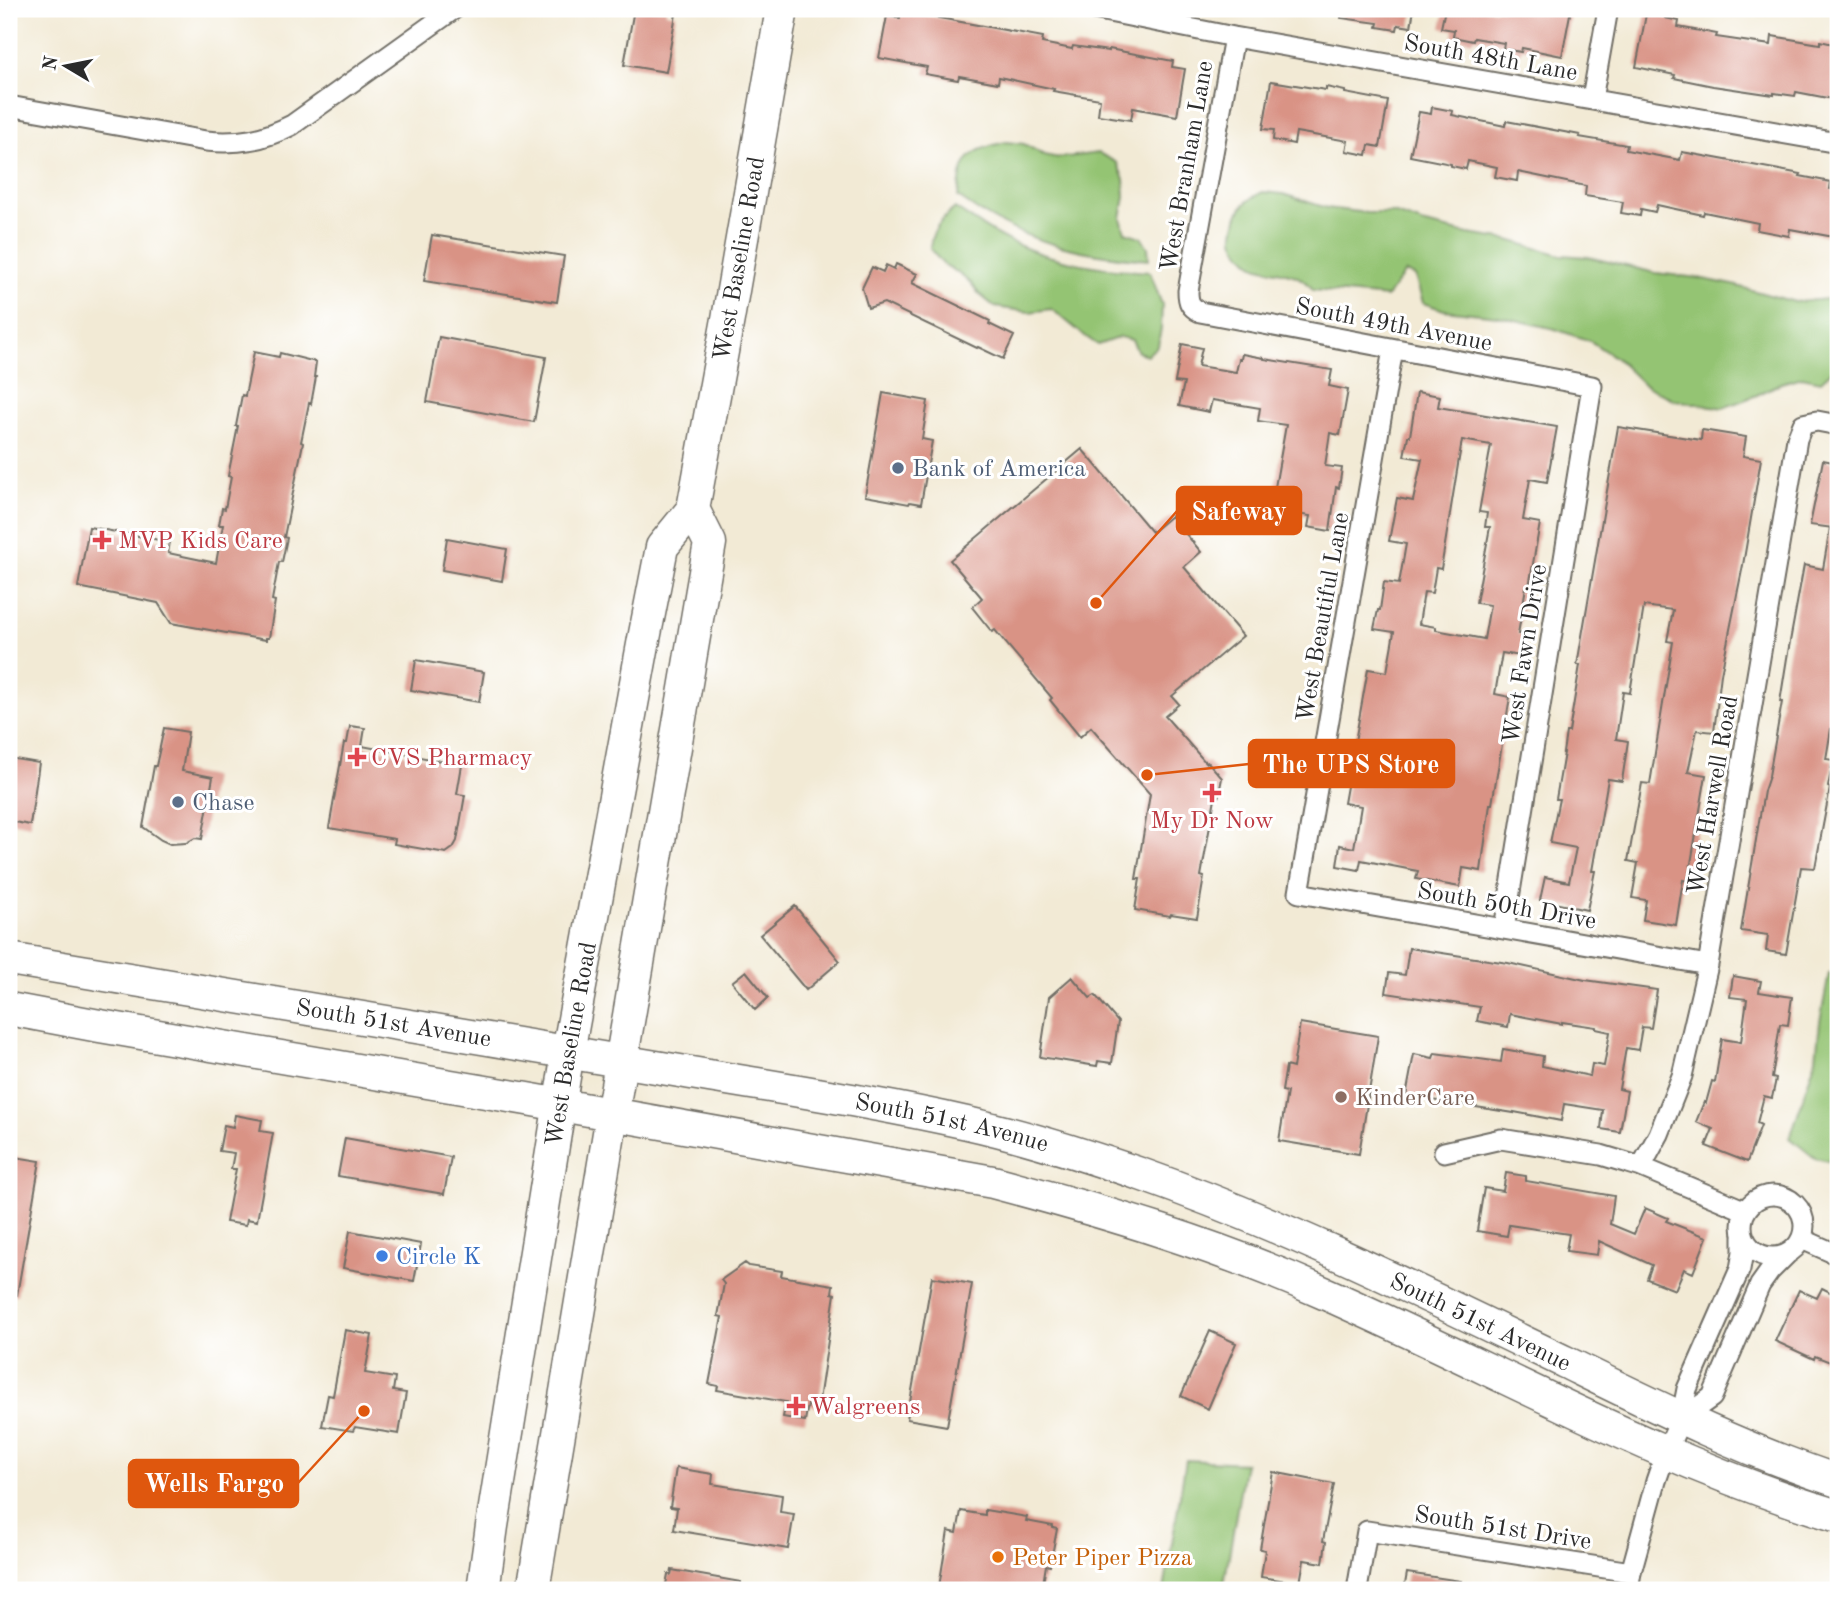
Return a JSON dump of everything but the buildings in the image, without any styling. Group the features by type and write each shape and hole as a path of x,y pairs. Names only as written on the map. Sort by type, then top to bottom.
{"main road":[{"name":"West Baseline Road","path":"483,1590 568,1052 662,547 693,509 782,9"},
{"path":"533,1590 710,543 693,509"},
{"name":"South 51st Avenue","path":"9,959 622,1061 969,1123 1046,1144 1142,1175 1254,1218 1459,1311 1681,1419 1771,1458 1838,1481"},
{"name":"South 51st Avenue","path":"9,1009 993,1182 1134,1222 1223,1251 1312,1287 1666,1452 1767,1492 1838,1516"}],"street":[{"path":"9,106 206,142 230,143 255,139 273,135 292,125 454,9"},
{"name":"South 48th Lane","path":"1094,9 1234,37 1838,143"},
{"path":"1592,99 1608,9"},
{"name":"West Branham Lane","path":"1190,304 1188,291 1234,37"},
{"name":"South 49th Avenue","path":"1190,304 1200,312 1592,386"},
{"name":"West Beautiful Lane","path":"1299,893 1393,349"},
{"name":"West Fawn Drive","path":"1504,929 1592,386"},
{"name":"West Harwell Road","path":"1641,1167 1682,1076 1707,965 1797,439 1803,424 1817,421 1838,425"},
{"name":"South 50th Drive","path":"1299,893 1707,965"},
{"path":"1444,1152 1501,1139 1601,1155 1641,1167 1746,1211"},
{"path":"1630,1581 1656,1481 1681,1419 1687,1389 1740,1269 1743,1252 1742,1223 1746,1211 1751,1204 1765,1196 1781,1196 1800,1209 1803,1216 1802,1239 1794,1251 1779,1257 1761,1255 1747,1244 1743,1236"},
{"path":"1802,1239 1838,1255"},
{"path":"1681,1419 1712,1397 1760,1285 1787,1254"},
{"name":"South 51st Drive","path":"1357,1590 1367,1531 1630,1581"}],"green space":[{"path":"1006,142 1024,144 1044,155 1059,158 1099,153 1117,163 1124,179 1125,197 1121,218 1125,232 1141,237 1148,247 1149,260 1097,254 1049,243 1003,225 958,197 962,173 969,158 983,149"},
{"path":"1263,192 1283,194 1327,208 1393,213 1425,224 1508,240 1561,255 1588,257 1656,273 1733,285 1795,302 1838,298 1838,365 1821,381 1802,377 1723,408 1675,400 1644,385 1617,359 1590,341 1555,329 1498,316 1444,310 1423,303 1415,276 1405,272 1387,297 1313,290 1296,276 1255,265 1238,247 1234,233 1242,208 1249,200"},
{"path":"955,208 985,228 1032,251 1098,267 1150,272 1162,305 1158,346 1147,355 1138,352 1132,340 1120,337 1098,345 1051,309 1029,312 995,307 979,294 971,283 943,264 930,249 932,236 938,226"},
{"path":"1838,973 1838,1163 1815,1158 1790,1138 1816,1058 1829,974"},
{"path":"1186,1460 1245,1463 1223,1590 1164,1590"}],"place":[{"name":"Bank of America","path":"898,468"},
{"name":"MVP Kids Care","path":"102,540"},
{"name":"Safeway","path":"1096,603"},
{"name":"CVS Pharmacy","path":"357,757"},
{"name":"The UPS Store","path":"1147,775"},
{"name":"My Dr Now","path":"1212,793"},
{"name":"Chase","path":"178,802"},
{"name":"KinderCare","path":"1341,1097"},
{"name":"Circle K","path":"382,1256"},
{"name":"Walgreens","path":"796,1406"},
{"name":"Wells Fargo","path":"364,1411"},
{"name":"Peter Piper Pizza","path":"998,1557"}]}
